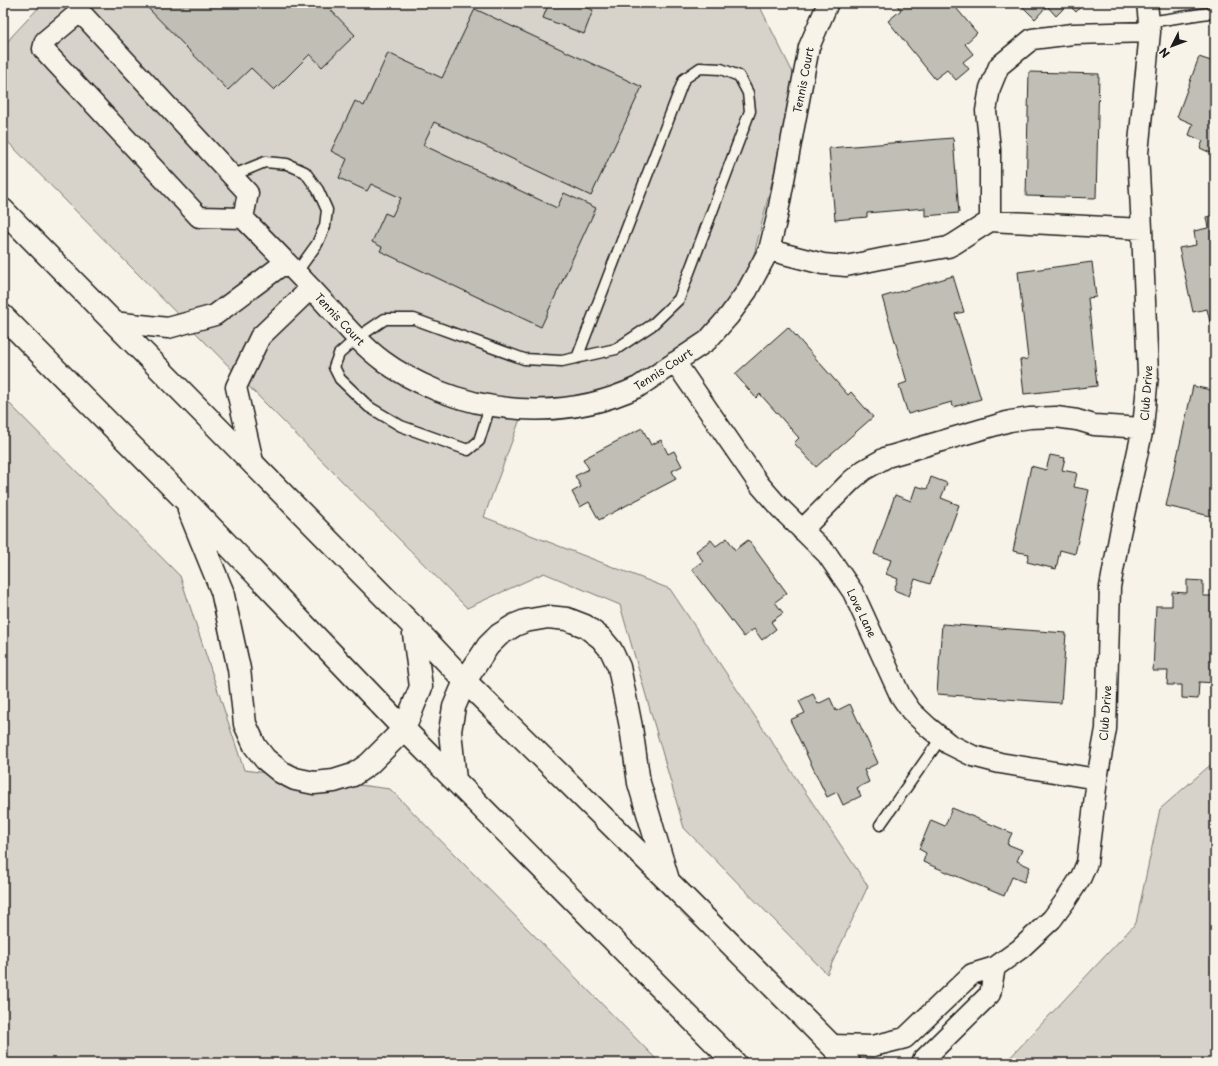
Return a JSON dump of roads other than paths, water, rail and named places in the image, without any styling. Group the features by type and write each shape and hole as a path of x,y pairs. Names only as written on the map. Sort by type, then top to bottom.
{"highway":[{"path":"3,210 413,626 465,681 668,881 849,1063"},
{"path":"3,316 185,500 404,729 734,1063"},
{"path":"185,500 222,591 239,669 245,724 255,746 265,759 281,772 295,779 314,783 334,781 353,775 369,764 404,729 421,687 413,626"},
{"path":"455,780 450,731 454,707 465,681 488,646 499,635 515,625 525,621 548,617 567,619 585,626 601,638 610,650 619,667 639,783 668,881"}],"street":[{"name":"Tennis Court","path":"254,466 236,386 260,337 311,288 357,338 383,361 404,375 452,396 490,406 520,410 544,410 595,403 638,387 707,341 730,316 747,291 769,250 777,217 809,47 828,3"},
{"path":"243,218 248,193 84,16 76,15 45,41 43,49 199,217 243,218 311,288"},
{"path":"990,221 990,149 986,111 990,88 999,66 1032,39 1074,34 1149,19"},
{"name":"Club Drive","path":"995,967 1020,949 1052,919 1081,877 1087,863 1097,779 1106,729 1110,587 1143,428 1148,374 1138,153 1149,19"},
{"path":"769,250 823,264 846,266 948,247 990,221 1142,229"},
{"path":"114,322 168,328 215,315 291,267"},
{"name":"Love Lane","path":"675,362 759,484 779,507 827,554 853,592 900,695 917,716 949,744 973,756 1000,763 1097,779"},
{"path":"802,530 852,480 864,470 887,457 1010,421 1030,418 1056,417 1077,420 1094,425 1143,428"},
{"path":"831,1045 873,1046 905,1038 972,974 995,967 990,994 923,1060 922,1063"},
{"path":"920,1024 940,1043"}],"lane":[{"path":"1149,19 1215,12"},
{"path":"490,406 479,441 468,450 401,426 369,407 340,379 334,367 340,354 357,338 385,319 414,319 524,360 562,361 577,358 616,349 652,325 679,299 750,111 748,93 739,76 721,69 700,68 684,80 577,358"},
{"path":"231,176 264,162 287,164 305,172 318,190 327,210 325,226 317,244 291,267"},
{"path":"880,825 941,738"}]}
